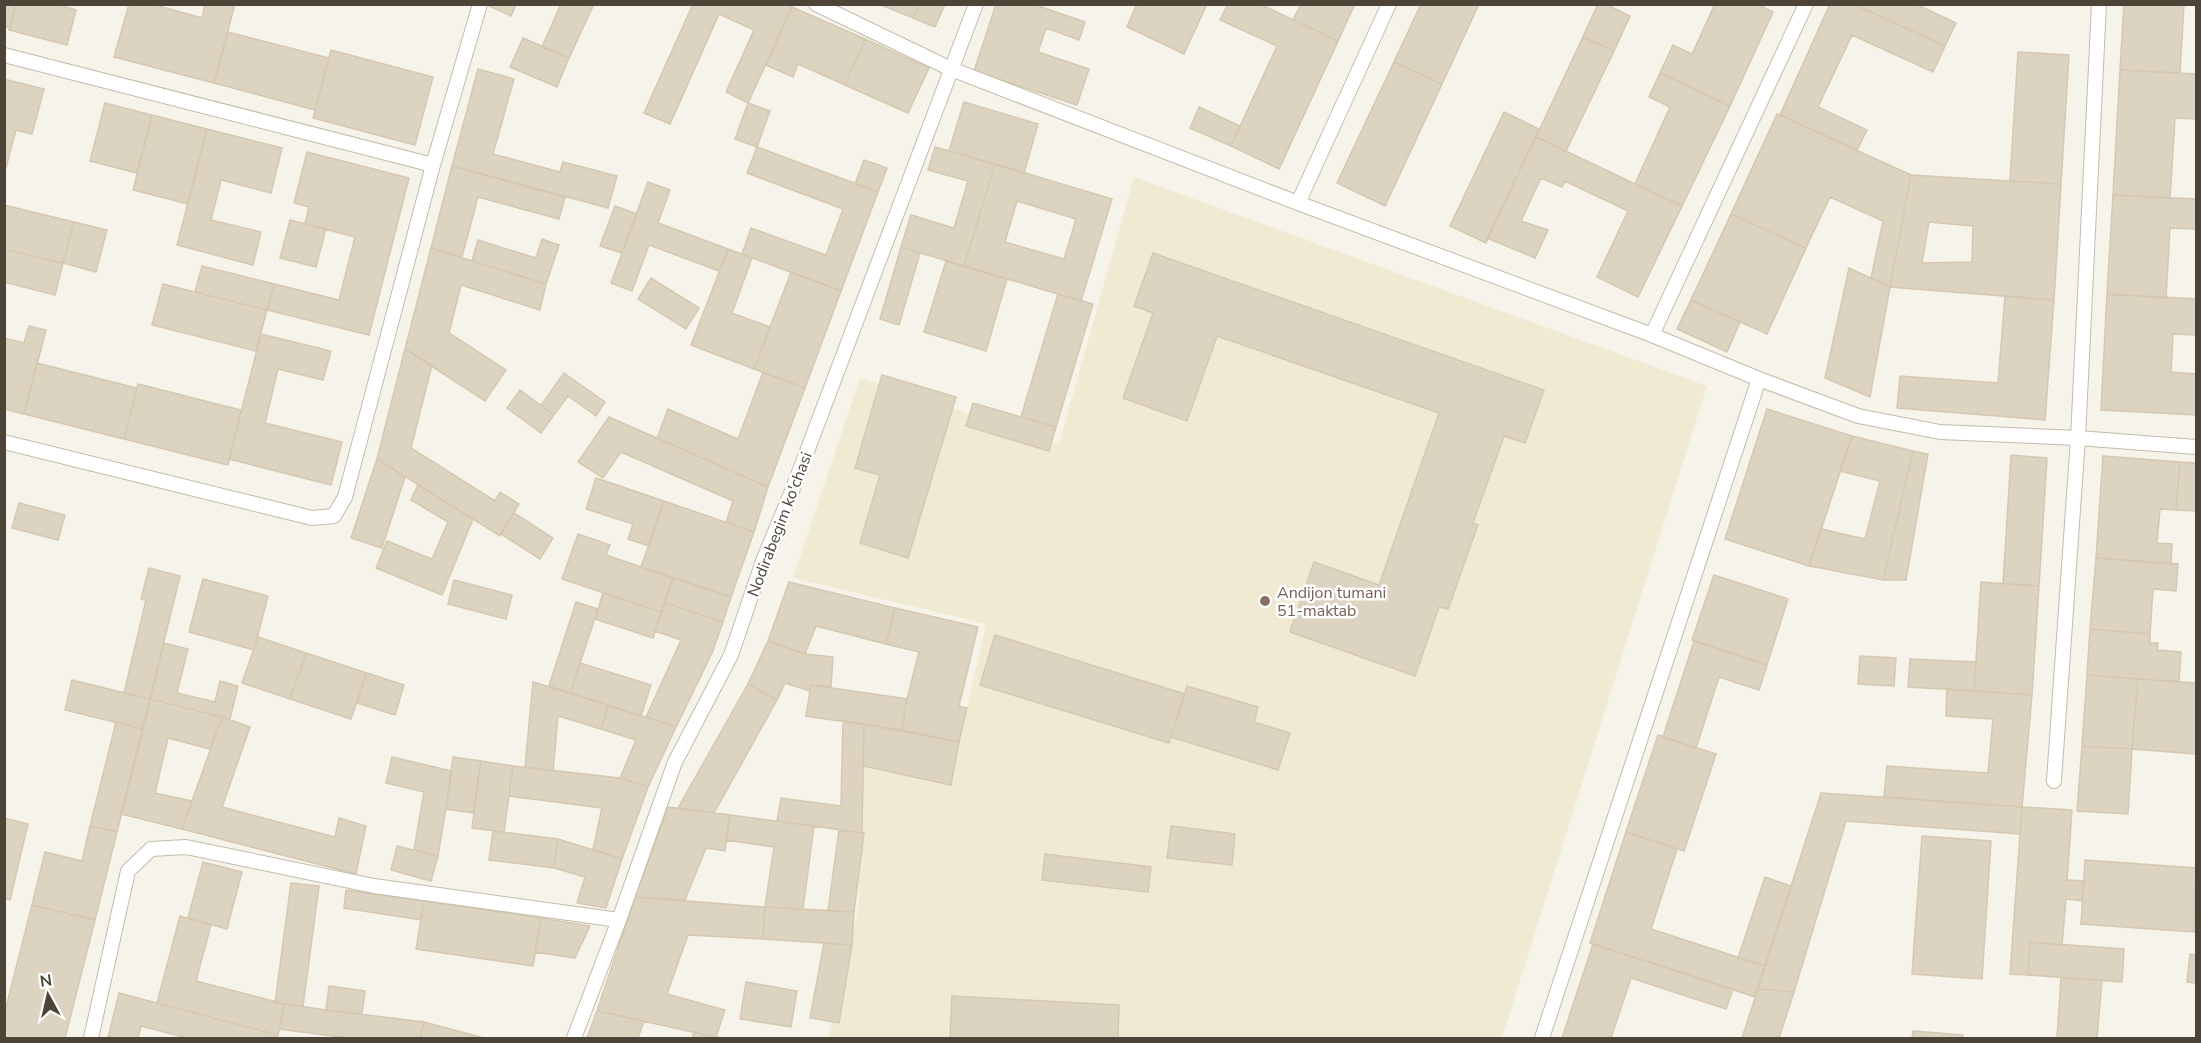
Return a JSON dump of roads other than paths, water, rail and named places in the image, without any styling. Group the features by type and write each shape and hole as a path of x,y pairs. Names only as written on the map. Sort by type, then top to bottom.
{"lane":[{"path":"4,442 312,518 334,516 345,497 433,165 480,4"},
{"path":"816,4 951,69 1298,203 1652,335 1758,379 1858,416 1941,432 2078,438 2196,447"},
{"name":"Nodirabegim ko'chasi","path":"574,1038 675,762 731,655 763,561 792,491 976,4"},
{"path":"1298,203 1389,4"},
{"path":"1652,335 1806,4"},
{"path":"2054,781 2078,438 2098,4"},
{"path":"4,56 433,165"},
{"path":"1542,1038 1758,379"},
{"path":"91,1038 128,872 151,849 186,847 374,886 619,920"}],"place":[{"name":"Andijon tumani 51-maktab","path":"1265,601"}]}
